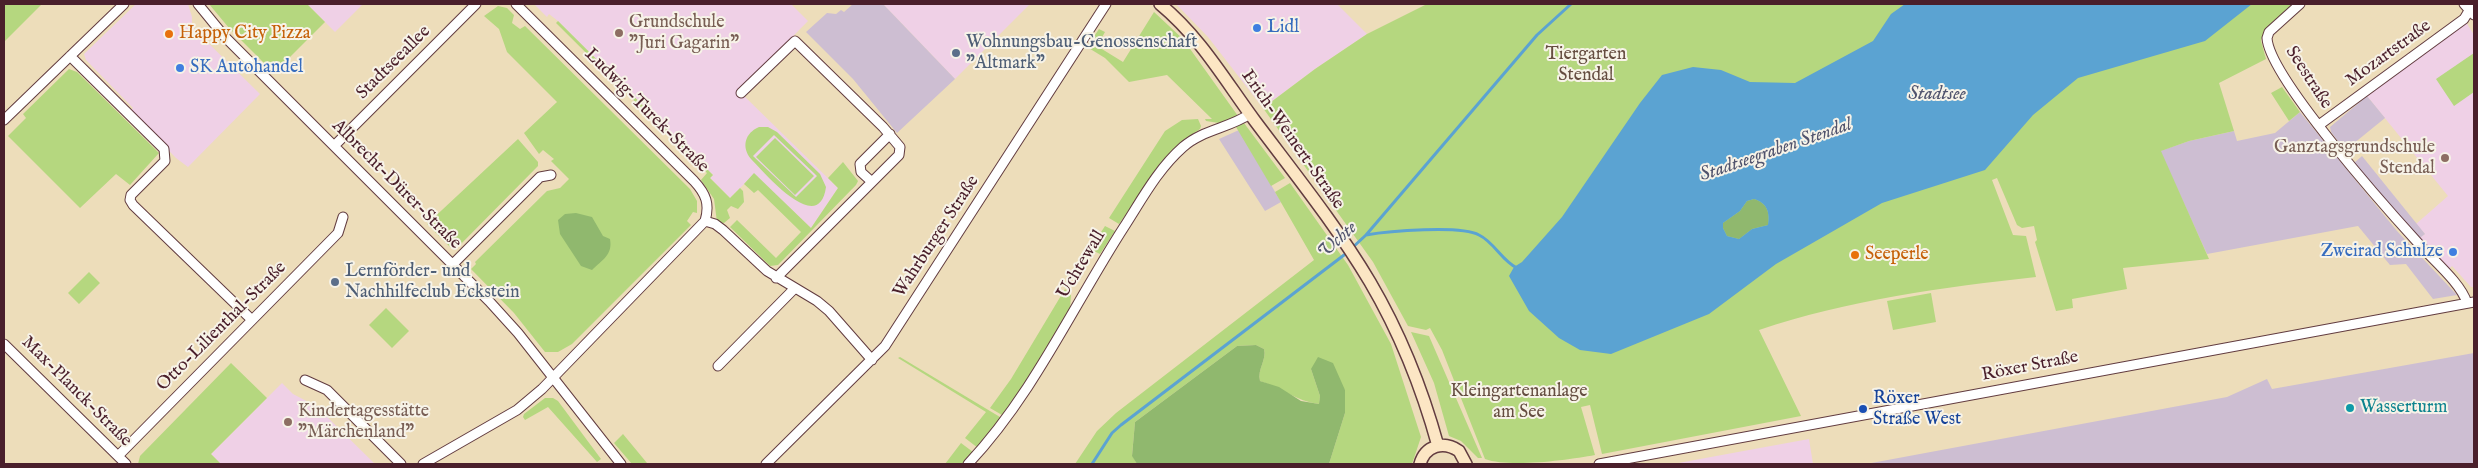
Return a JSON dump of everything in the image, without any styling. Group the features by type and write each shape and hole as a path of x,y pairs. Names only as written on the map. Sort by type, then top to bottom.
{"street":[{"path":"5,117 124,4"},
{"name":"Albrecht-Dürer-Straße","path":"198,4 219,31 453,264 518,333 621,464"},
{"name":"Stadtseeallee","path":"334,146 476,4"},
{"name":"Ludwig-Turek-Straße","path":"516,4 694,181 703,192 708,203 705,222"},
{"name":"Wahrburger Straße","path":"766,464 872,360 894,333 1106,4"},
{"name":"Erich-Weinert-Straße","path":"1160,4 1203,47 1354,256 1383,306 1406,353 1424,400 1438,446"},
{"name":"Seestraße","path":"2300,4 2269,32 2267,44 2277,67 2319,126 2470,302"},
{"name":"Mozartstraße","path":"2319,126 2464,19 2470,8"},
{"path":"741,93 795,41 890,134 899,144 901,151 776,278"},
{"path":"70,56 164,149 165,161 131,195 130,200 133,205 252,320"},
{"name":"Uchtewall","path":"968,464 1007,420 1119,236 1166,165 1192,140 1240,121 1250,114"},
{"path":"872,182 861,172 860,164 890,134"},
{"path":"453,264 540,177 551,175"},
{"name":"Otto-Lilienthal-Straße","path":"118,456 338,233 343,217"},
{"path":"423,464 517,410 553,378 705,222 715,224 776,278 817,302 828,311 872,360"},
{"path":"718,366 794,289"},
{"name":"Röxer Straße","path":"1599,464 2470,302"},
{"name":"Max-Planck-Straße","path":"6,349 126,464"},
{"path":"305,380 327,390 401,464"},
{"path":"1420,464 1427,452 1438,446 1455,448 1462,454 1466,464"}],"shaded area":[{"path":"136,4 188,4 192,17 192,27 260,94 188,167 176,158 130,111 133,108 86,60 84,54"},
{"path":"307,4 363,4 335,32"},
{"path":"534,4 791,4 808,21 739,91 838,188 811,228 754,174 730,198 710,178 713,175 558,21 549,14 547,17"},
{"path":"853,4 883,4 955,79 897,133 853,79 806,32 827,13 836,14 841,10 844,12"},
{"name":"Wohnungsbau-Genossenschaft \"Altmark\"","path":"883,4 1030,4 955,79"},
{"path":"1176,4 1337,4 1367,34 1315,69 1263,108 1208,37"},
{"name":"Ganztagsgrundschule Stendal","path":"2466,22 2474,35 2474,287 2471,287 2452,266 2448,270 2419,238 2425,234 2416,224 2448,196 2367,96"},
{"path":"2367,96 2385,118 2353,144 2358,151 2350,157 2331,132 2330,127"},
{"path":"2300,112 2397,231 2457,295 2433,299 2406,264 2390,265 2358,226 2207,254 2160,151 2189,141 2234,131 2237,141 2275,133"},
{"path":"1239,130 1281,202 1265,211 1219,139"},
{"path":"2362,156 2425,234 2417,240 2354,163"},
{"path":"2474,353 2474,464 1866,464 2227,397 2267,379 2272,389"},
{"name":"Kindertagesstätte \"Märchenland\"","path":"282,383 293,394 316,406 375,464 221,464 211,454"},
{"path":"1809,439 1813,464 1673,464 1738,452"}],"green space":[{"path":"4,4 42,4 4,42"},
{"path":"209,4 307,4 325,22 274,73 229,28"},
{"path":"1427,4 2294,4 2264,31 2261,41 2266,59 2219,83 2234,131 2189,141 2161,151 2209,259 2123,268 2127,289 2072,299 2073,308 2056,311 2035,242 2037,240 2034,226 2022,228 2017,225 1997,178 1992,180 2013,235 2026,236 2036,277 1896,296 1827,310 1759,330 1801,416 1602,454 1590,405 1581,407 1595,455 1555,461 1509,463 1485,459 1442,350 1430,328 1426,330 1408,326 1373,262 1263,108 1315,69 1367,34"},
{"path":"498,6 507,8 514,15 512,23 520,29 525,26 690,189 697,201 697,213 693,212 687,221 691,225 572,344 558,352 545,352 514,313 471,269 476,264 475,262 547,191 560,188 569,179 551,161 554,159 543,150 539,154 524,133 557,102 507,52 499,29 484,16"},
{"path":"1154,12 1183,39 1238,116 1219,123 1206,121 1205,119 1212,119 1167,75 1129,82 1105,58 1087,47 1099,29 1105,32 1097,46 1123,62"},
{"path":"558,21 713,175 710,178 730,198 740,188 743,191 744,202 738,209 731,206 727,210 730,218 724,223 717,222 714,199 701,180 707,173 556,23"},
{"path":"2474,53 2474,92 2454,106 2436,79"},
{"path":"69,69 77,72 159,153 130,185 116,174 80,208 8,136 26,118 23,114"},
{"path":"2282,87 2300,112 2289,121 2271,93"},
{"path":"1198,119 1201,126 1200,129 1168,155 1119,224 1109,218 1165,131 1182,120"},
{"path":"1244,123 1285,178 1271,186 1236,127"},
{"path":"759,127 768,127 777,132 820,174 826,187 821,201 813,206 802,204 790,197 767,176 751,159 746,150 746,141 754,130","holes":["774,135 817,176 796,197 753,156"]},
{"path":"775,138 814,176 795,195 756,157"},
{"path":"518,139 538,162 538,166 457,248 451,248 427,224"},
{"path":"843,162 858,181 856,185 778,265 770,266 730,227 737,220 776,258 801,232 758,190 754,193 744,184 754,173 811,228 838,188 828,178"},
{"path":"1290,183 1348,265 1391,344 1421,437 1412,464 1329,464 1345,413 1345,390 1311,369 1320,396 1319,404 1303,400 1260,381 1259,377 1265,353 1264,349 1256,345 1237,346 1135,422 1132,455 1137,464 1075,464 1097,431 1116,413 1314,260 1275,192"},
{"path":"1754,199 1762,203 1767,209 1768,225 1752,229 1739,239 1727,236 1723,223 1740,211 1747,201"},
{"path":"576,213 592,217 603,236 610,239 608,253 592,270 581,266 560,234 558,220 565,214"},
{"path":"1105,226 1115,231 1100,254 1090,249"},
{"path":"89,272 100,283 79,304 68,293"},
{"path":"1065,289 1071,295 1070,309 1007,415 1002,415 990,408 1011,379"},
{"path":"1931,293 1936,322 1893,330 1887,301"},
{"path":"386,308 409,331 392,348 369,325"},
{"path":"1411,332 1429,336 1482,458 1478,458 1461,441 1449,436 1434,383"},
{"path":"1256,345 1264,349 1265,353 1259,377 1260,381 1279,387 1301,401 1319,404 1320,396 1311,369 1318,357 1333,363 1345,390 1345,413 1329,464 1137,464 1132,456 1135,422 1237,346"},
{"path":"900,357 1000,417 1002,420 978,448 965,438 986,412 898,358"},
{"path":"231,363 267,398 211,454 221,464 138,464 140,456"},
{"path":"545,398 553,398 558,401 601,459 597,462 548,407 525,420 524,414"},
{"path":"623,434 649,464 632,464 614,443"},
{"path":"961,443 973,452 964,464 945,464"}],"water":[{"name":"Stadtsee","path":"1905,4 2252,4 2205,41 2078,78 2033,115 1985,170 1882,203 1776,264 1709,314 1611,354 1580,350 1559,338 1529,311 1509,276 1514,267 1522,262 1562,217 1640,103 1662,75 1693,67 1721,70 1750,82 1795,83 1873,41 1891,14","holes":["1754,199 1767,209 1768,225 1752,229 1739,239 1727,236 1723,223 1740,211 1747,201"]}],"waterway":[{"name":"Uchte","path":"1352,248 1366,235 1537,35 1571,4"},
{"name":"Stadtseegraben Stendal","path":"1366,235 1424,230 1470,232 1484,238 1507,261 1517,268"},
{"name":"Uchte","path":"1092,464 1112,433 1121,425 1348,252"}],"place":[{"name":"Lidl","path":"1257,28"},
{"name":"Grundschule \"Juri Gagarin\"","path":"619,33"},
{"name":"Happy City Pizza","path":"169,34"},
{"name":"Wohnungsbau-Genossenschaft \"Altmark\"","path":"956,53"},
{"name":"SK Autohandel","path":"180,68"},
{"name":"Ganztagsgrundschule Stendal","path":"2445,158"},
{"name":"Zweirad Schulze","path":"2453,252"},
{"name":"Seeperle","path":"1855,255"},
{"name":"Lernförder- und Nachhilfeclub Eckstein","path":"335,282"},
{"name":"Wasserturm","path":"2350,408"},
{"name":"Röxer Straße West","path":"1863,409"},
{"name":"Kindertagesstätte \"Märchenland\"","path":"288,422"}],"park label":[{"name":"Tiergarten Stendal","path":"1586,65"},
{"name":"Kleingartenanlage am See","path":"1519,402"}]}
